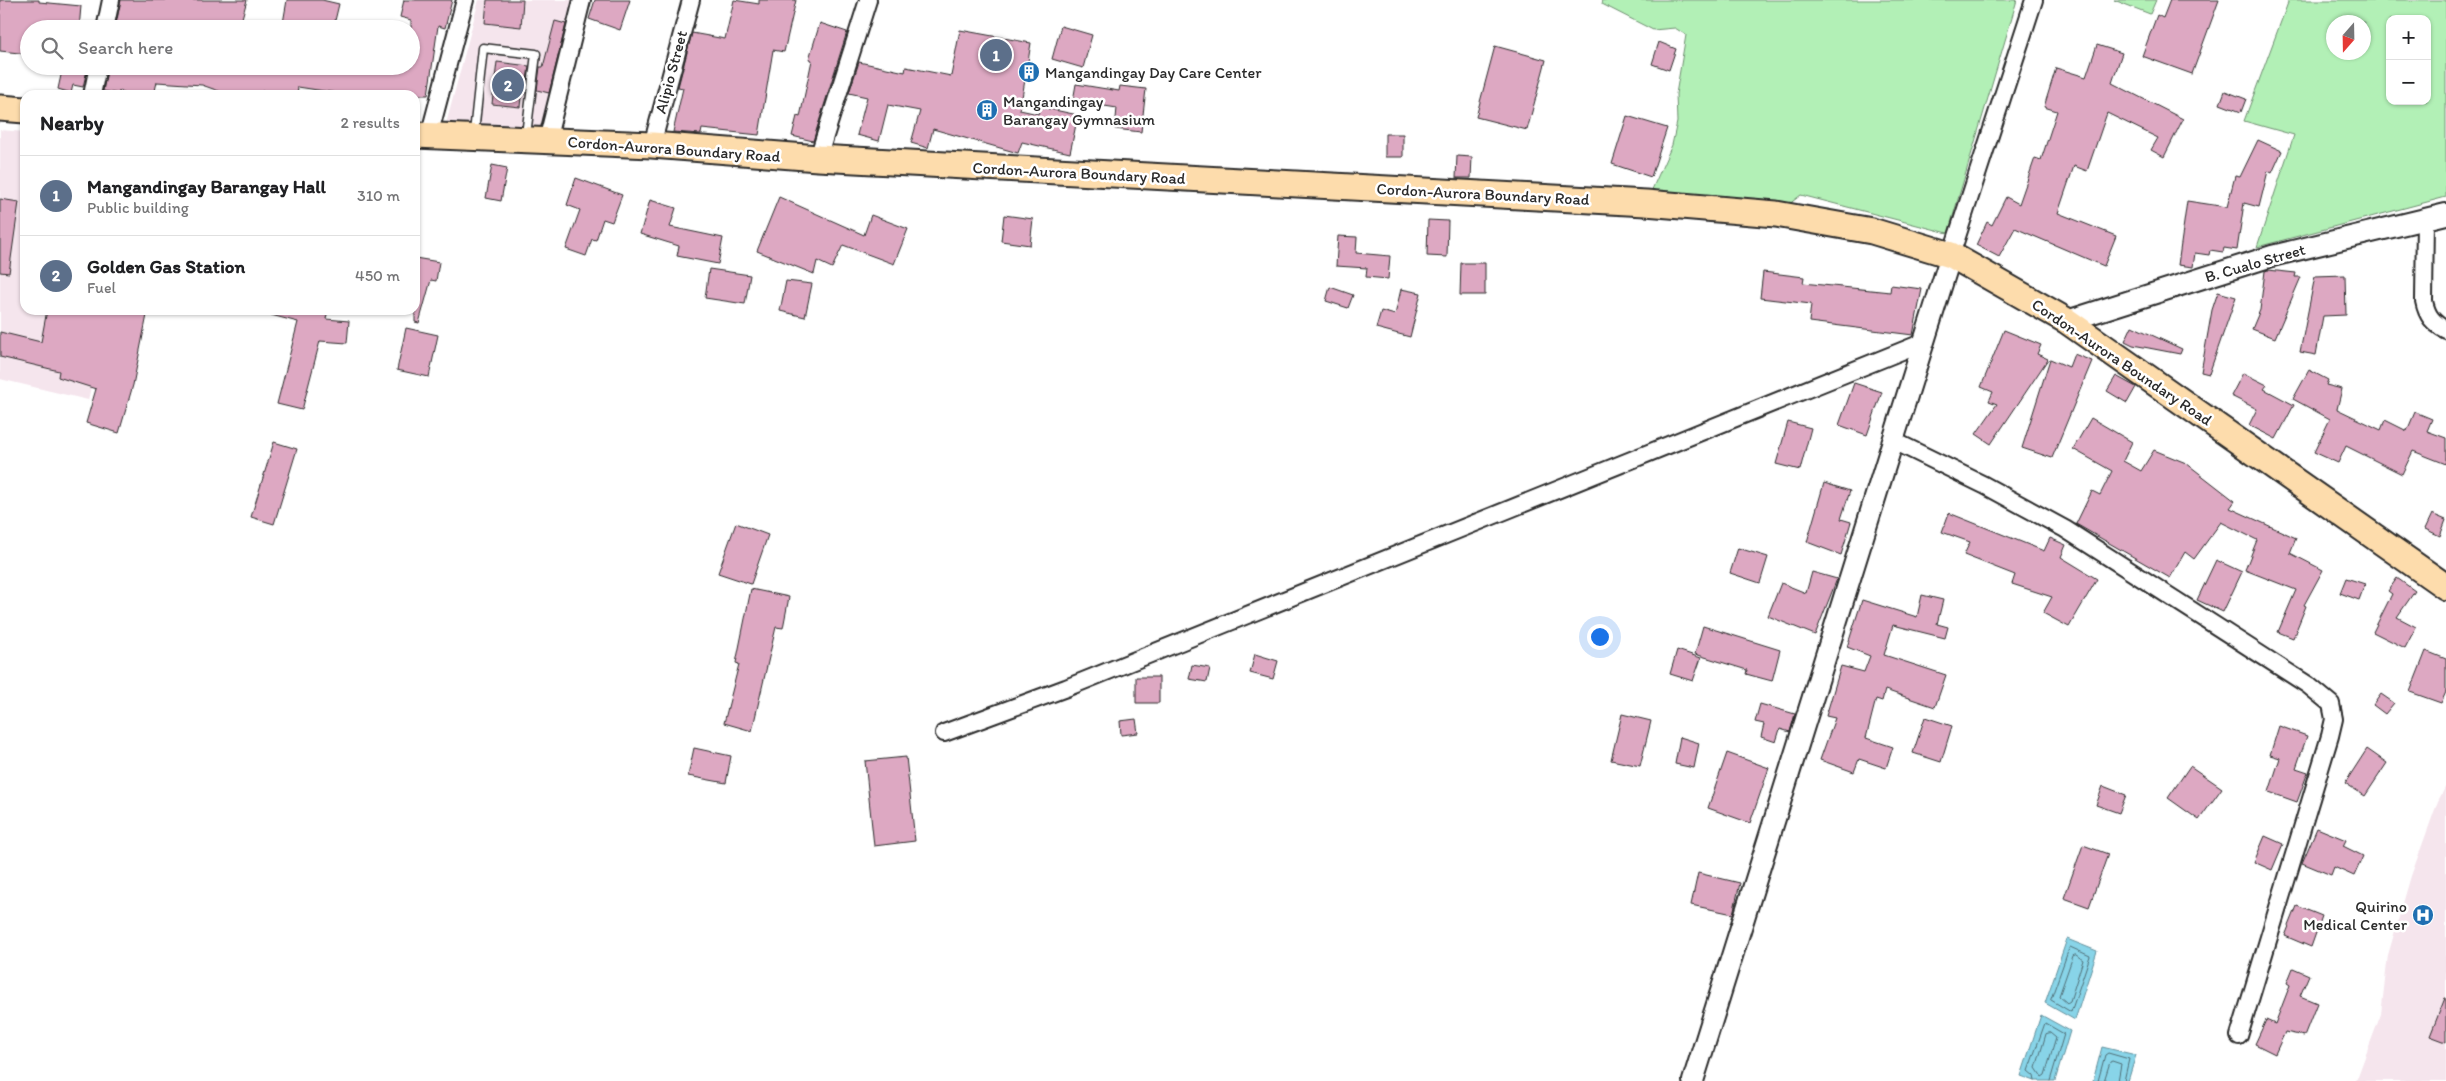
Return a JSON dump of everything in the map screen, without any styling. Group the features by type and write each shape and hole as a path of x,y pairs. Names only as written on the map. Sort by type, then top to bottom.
{"main road":[{"path":"0,108 20,110"},
{"name":"Cordon-Aurora Boundary Road","path":"422,135 652,145 818,158 1646,203 1776,214 1872,231 1951,255 2067,321 2446,587"}],"street":[{"path":"108,20 112,0"},
{"path":"422,135 465,0"},
{"path":"536,140 582,0"},
{"name":"Alipio Street","path":"652,145 691,0"},
{"path":"818,158 868,0"},
{"path":"1693,1081 1892,440 2034,0"},
{"path":"93,90 96,75"},
{"name":"B. Cualo Street","path":"2067,321 2272,256 2446,214"},
{"path":"2425,218 2424,301 2427,313 2434,324 2446,330"},
{"path":"944,733 1066,688 1924,342"},
{"path":"1892,440 1984,485 2065,529 2308,685 2331,704 2334,719 2330,736 2238,1036"}],"lane":[{"path":"473,137 483,48 536,54 536,140"}],"shaded area":[{"path":"479,0 577,0 547,133 445,128"},
{"path":"0,130 20,132 20,315 108,315 88,400 0,379"},
{"name":"Quirino Medical Center","path":"2446,786 2446,1081 2356,1081 2381,1014 2388,955 2411,876 2438,801"}],"green space":[{"path":"1603,0 2017,0 1948,233 1801,195 1776,214 1646,203 1672,145 1677,122 1676,94 1686,35 1675,28 1653,30 1602,4"},
{"path":"2114,0 2156,0 2150,14"},
{"path":"2289,0 2446,0 2446,197 2257,247 2294,135 2244,121"}],"water":[{"path":"2067,939 2097,951 2075,1020 2045,1003"},
{"path":"2041,1015 2070,1031 2055,1081 2035,1081 2021,1076"},
{"path":"2102,1047 2136,1055 2128,1081 2093,1081"}],"building":[{"path":"0,0 39,0 39,2 81,6 80,20 20,20 20,53 0,51"},
{"path":"121,0 247,0 241,20 117,20"},
{"path":"287,0 322,0 339,4 335,20 284,20"},
{"path":"404,0 452,0 445,28 438,26 428,95 420,95 420,90 318,90 298,87 298,90 216,90 202,85 157,82 155,90 103,90 106,75 420,75 420,20 400,17"},
{"path":"487,0 523,0 521,27 485,23"},
{"path":"595,0 630,0 620,30 589,19"},
{"path":"734,0 759,4 759,0 796,0 784,52 773,50 759,135 702,129 701,134 673,132 683,88 678,87 692,33 725,39"},
{"path":"2170,0 2219,0 2192,74 2142,56 2157,15 2163,18"},
{"path":"555,21 566,24 549,93 537,90 540,67 543,67"},
{"path":"820,23 847,32 813,141 792,136 797,116 800,117 812,60 809,59"},
{"path":"1061,26 1092,35 1083,68 1052,59"},
{"path":"960,30 1031,43 1020,110 1038,114 1040,107 1078,115 1070,153 1022,142 1018,153 933,129 928,148 911,143 920,111 888,105 879,141 857,135 867,97 849,93 859,62 905,72 906,67 951,76"},
{"path":"1659,42 1676,49 1669,70 1652,64"},
{"path":"2097,45 2122,53 2112,83 2183,119 2164,157 2151,150 2158,138 2107,113 2087,171 2074,166 2058,213 2116,236 2104,266 2015,228 1999,257 1976,245 1987,222 1992,225 2006,197 2019,204 2035,158 2041,160 2057,111 2044,107 2056,68 2086,77"},
{"path":"1495,46 1546,60 1527,130 1476,117"},
{"path":"497,62 529,66 526,87 522,86 520,107 492,104"},
{"path":"61,75 86,75 83,87 73,85 72,90 58,89"},
{"path":"1076,84 1119,91 1120,86 1146,89 1141,132 1115,129 1117,108 1073,101"},
{"path":"2225,91 2246,99 2241,112 2220,104"},
{"path":"1627,116 1667,128 1651,177 1612,164"},
{"path":"1385,134 1403,134 1403,157 1385,157"},
{"path":"2258,140 2282,151 2272,173 2268,171 2259,207 2244,203 2237,250 2224,248 2223,252 2210,250 2209,255 2195,253 2193,267 2178,265 2187,201 2227,207 2235,176 2240,177"},
{"path":"1457,156 1472,157 1471,178 1456,178"},
{"path":"492,165 507,168 501,201 486,198"},
{"path":"576,178 622,195 612,222 603,219 596,240 592,239 586,256 566,249 580,210 567,205"},
{"path":"779,197 864,235 871,215 908,229 894,264 843,245 832,268 817,261 814,274 757,251"},
{"path":"0,199 19,202 9,273 0,272"},
{"path":"650,200 676,208 670,227 723,238 718,264 677,256 679,246 640,234"},
{"path":"1004,215 1033,219 1030,245 1001,241"},
{"path":"1428,220 1448,221 1447,257 1427,256"},
{"path":"1338,236 1357,237 1356,253 1390,256 1388,279 1366,277 1367,268 1336,266"},
{"path":"420,259 439,262 436,281 431,280 419,323 415,322 415,315 420,315"},
{"path":"1461,263 1485,263 1485,295 1460,295"},
{"path":"709,269 750,275 745,304 705,298"},
{"path":"2265,271 2296,273 2295,277 2301,277 2275,338 2252,329 2260,310"},
{"path":"1763,272 1804,277 1803,283 1890,292 1891,285 1922,289 1913,335 1809,322 1811,304 1760,298"},
{"path":"2345,275 2346,315 2323,316 2316,355 2300,352 2315,276"},
{"path":"786,281 812,284 805,317 780,311"},
{"path":"1330,287 1353,295 1348,308 1326,301"},
{"path":"1401,289 1421,293 1410,337 1376,328 1381,311 1395,315"},
{"path":"2218,292 2236,297 2209,374 2201,372 2212,310"},
{"path":"46,315 147,315 133,385 119,433 86,423 96,389 58,377 59,371 0,357 0,332 41,342"},
{"path":"271,315 327,315 326,319 349,321 347,343 320,341 302,410 277,404 298,322"},
{"path":"2132,326 2182,349 2180,354 2133,345 2125,341"},
{"path":"406,328 438,335 429,377 397,370"},
{"path":"2004,330 2041,345 2037,354 2048,359 1991,444 1976,434 1997,404 1989,401 1993,392 1981,387"},
{"path":"2074,354 2092,361 2052,458 2022,448 2050,359 2069,367"},
{"path":"2309,370 2328,380 2326,385 2342,389 2337,409 2381,430 2385,420 2407,431 2415,412 2432,419 2427,431 2446,438 2446,464 2413,451 2402,474 2346,446 2338,463 2314,452 2330,419 2293,399"},
{"path":"2243,373 2267,385 2264,389 2294,405 2276,439 2249,425 2257,409 2231,396"},
{"path":"2116,376 2136,387 2127,403 2107,391"},
{"path":"1854,383 1882,392 1867,435 1839,425"},
{"path":"2091,418 2132,442 2123,461 2141,471 2154,450 2186,463 2235,501 2230,508 2296,538 2290,553 2323,570 2304,605 2306,606 2293,638 2278,632 2296,590 2245,570 2257,540 2221,522 2194,559 2185,552 2170,578 2076,524 2092,491 2100,495 2112,471 2073,449"},
{"path":"1788,422 1811,428 1800,470 1776,464"},
{"path":"274,442 297,449 274,524 251,517"},
{"path":"1824,483 1850,491 1841,519 1851,522 1841,555 1807,542"},
{"path":"1949,513 2044,551 2050,538 2066,545 2061,557 2097,579 2069,627 2043,613 2052,597 2012,584 2015,575 1964,555 1970,542 1942,532"},
{"path":"2432,514 2446,520 2440,536 2425,529"},
{"path":"736,523 768,535 751,584 718,573"},
{"path":"1738,548 1768,557 1760,583 1730,573"},
{"path":"2216,560 2242,572 2223,612 2197,600"},
{"path":"1812,572 1837,579 1815,635 1768,616 1781,583 1806,593"},
{"path":"2346,578 2365,584 2359,600 2340,593"},
{"path":"2397,578 2415,591 2397,617 2416,627 2405,648 2373,632 2392,594 2388,591"},
{"path":"751,589 789,597 783,628 776,627 752,731 724,723 739,664 736,663"},
{"path":"1922,595 1943,600 1937,624 1948,627 1945,638 1893,625 1884,655 1946,675 1935,707 1885,690 1882,701 1876,699 1866,738 1893,747 1886,768 1859,759 1854,772 1820,760 1835,718 1826,716 1841,666 1864,672 1870,656 1847,647 1862,600 1917,617"},
{"path":"1703,626 1780,650 1772,681 1746,674 1747,670 1695,654"},
{"path":"1677,650 1701,658 1693,681 1670,674"},
{"path":"2426,651 2446,659 2446,692 2441,703 2410,692"},
{"path":"1255,654 1278,661 1273,679 1250,673"},
{"path":"1192,665 1210,668 1207,682 1189,679"},
{"path":"1136,677 1159,677 1159,703 1136,703"},
{"path":"2381,694 2394,703 2385,714 2373,705"},
{"path":"1760,704 1795,714 1790,732 1780,729 1776,742 1761,737 1764,724 1755,722"},
{"path":"1622,714 1651,721 1640,766 1611,760"},
{"path":"1925,717 1952,726 1941,762 1913,753"},
{"path":"1136,719 1138,733 1121,735 1120,721"},
{"path":"2279,726 2307,736 2296,768 2308,772 2297,802 2269,792 2280,758 2270,755"},
{"path":"1680,737 1699,743 1694,768 1675,764"},
{"path":"694,748 731,756 726,783 688,776"},
{"path":"2367,749 2387,763 2365,796 2345,783"},
{"path":"1727,753 1769,768 1750,823 1708,808"},
{"path":"906,757 915,841 874,846 865,761"},
{"path":"2190,766 2222,788 2199,820 2168,798"},
{"path":"2103,786 2126,795 2119,813 2096,805"},
{"path":"2317,828 2346,840 2343,846 2363,856 2354,876 2334,867 2331,875 2302,863"},
{"path":"2265,836 2283,844 2272,870 2254,862"},
{"path":"2083,845 2108,854 2089,907 2064,898"},
{"path":"1698,873 1740,883 1733,914 1691,905"},
{"path":"2297,906 2322,916 2311,947 2285,936"},
{"path":"2293,968 2309,975 2300,996 2317,1003 2304,1036 2285,1032 2275,1054 2255,1044 2266,1020 2275,1024 2290,985 2287,983"},
{"path":"2446,998 2446,1042 2430,1036"}],"place":[{"name":"Mangandingay Barangay Hall","path":"996,55"},
{"name":"Mangandingay Day Care Center","path":"1029,72"},
{"name":"Golden Gas Station","path":"508,85"},
{"name":"Mangandingay Barangay Gymnasium","path":"987,110"},
{"name":"Quirino Medical Center","path":"2423,915"}]}
